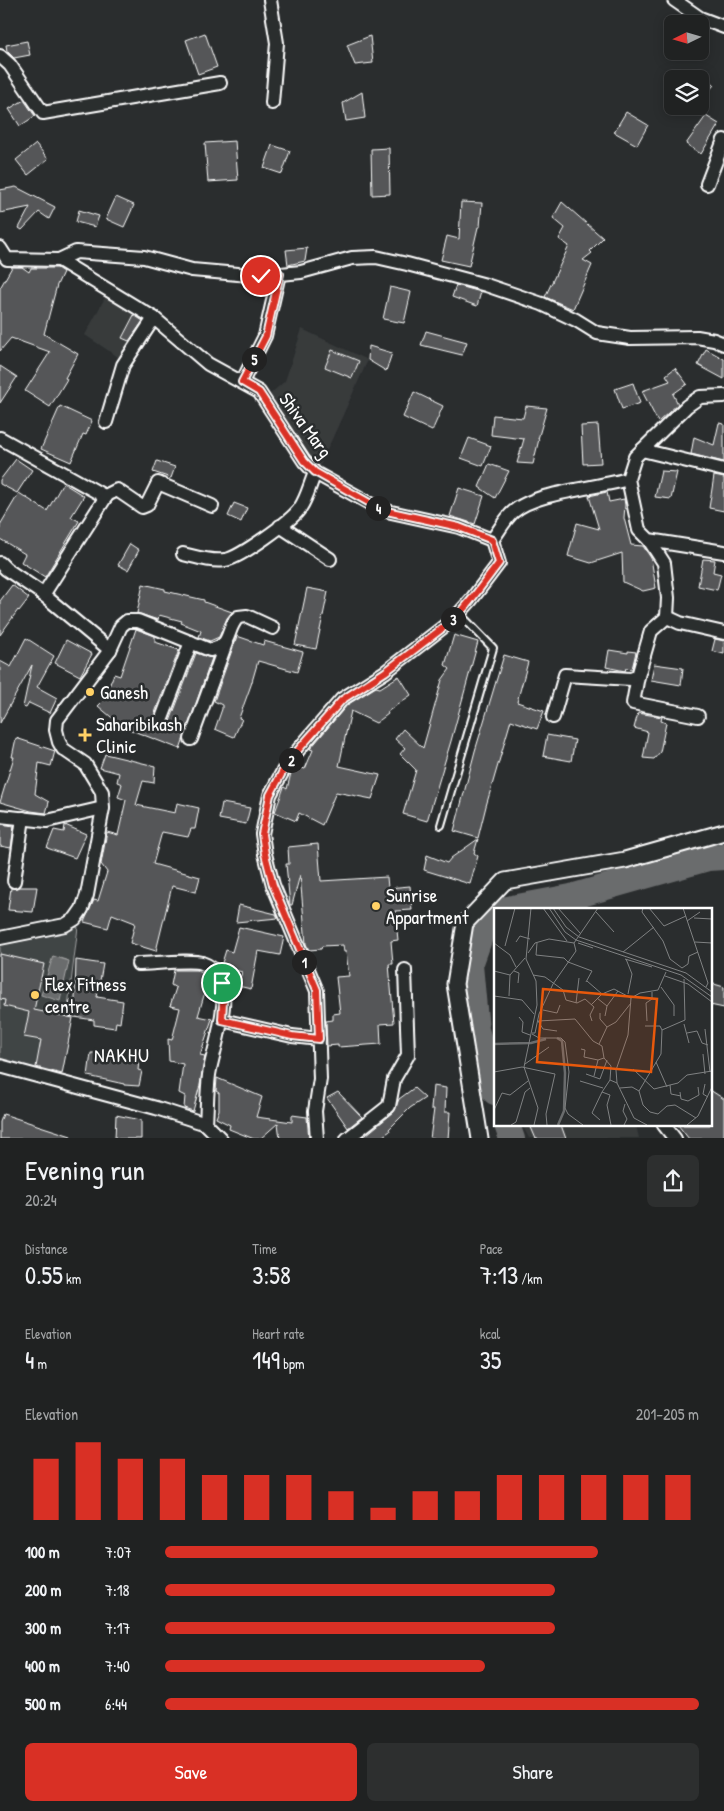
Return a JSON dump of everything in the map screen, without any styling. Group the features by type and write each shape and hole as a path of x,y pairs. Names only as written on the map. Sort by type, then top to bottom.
{"street":[{"path":"270,0 277,43 272,103"},
{"path":"674,0 700,18 724,27"},
{"path":"0,56 10,65 43,113 220,83"},
{"path":"707,184 724,140"},
{"path":"2,259 59,260 76,252 144,257 192,270 261,276 301,272 352,258 376,257 477,283 542,304 598,333 630,338 697,337 724,344"},
{"name":"Shiva Marg","path":"59,260 154,318 208,364 259,392 304,461 315,472 382,510 459,527 492,540"},
{"path":"242,382 266,336 280,274"},
{"path":"106,422 123,365 154,318"},
{"path":"698,716 633,703 638,676 651,631 667,617 668,598 664,563 649,540 639,530 628,478 635,457 687,406 700,397 724,396"},
{"path":"0,438 106,497"},
{"path":"642,450 724,470"},
{"path":"183,554 203,559 226,560 242,554 300,509 315,472"},
{"path":"316,1138 315,1110 320,1079 317,990 273,885 265,854 262,834 270,795 283,771 299,749 342,700 385,672 459,613 499,563 492,540 514,512 540,498 613,483 628,478"},
{"path":"43,595 106,497 113,491 117,490 142,507 145,507 158,483 212,506"},
{"path":"280,526 330,559"},
{"path":"649,540 724,552"},
{"path":"0,563 43,595 110,650"},
{"path":"191,740 232,623 238,617 247,616 273,628"},
{"path":"667,617 680,624 724,633"},
{"path":"0,938 66,925 75,919 82,909 87,895 103,808 102,792 84,764 63,749 58,742 57,720 110,650 121,626 127,621 138,621 210,650 218,649 226,643"},
{"path":"161,721 191,642"},
{"path":"553,716 565,675 631,679 638,676"},
{"path":"0,816 48,821 103,808"},
{"path":"14,881 23,818"},
{"path":"480,1138 455,984 465,923 505,881 625,860 724,832"},
{"path":"138,964 203,963 217,973 222,983 222,1020 209,1075 206,1124"},
{"path":"347,1138 389,1106 394,1079 408,1055 405,970"},
{"path":"222,1020 292,1036 319,1039"},
{"path":"0,1066 156,1108 206,1124 221,1138"},
{"path":"665,1126 675,1138"}],"lane":[{"path":"441,825 493,648 459,613"}],"shaded area":[{"path":"108,292 151,320 124,361 85,335"},
{"path":"302,329 368,360 318,470 308,459 270,394 285,381"},
{"name":"Flex Fitness centre","path":"78,927 59,1078 0,1059 0,931"},
{"path":"53,956 69,961 60,1001 41,995"},
{"path":"523,1126 636,1126 639,1138 529,1138"}],"building":[{"path":"205,33 217,67 198,74 186,40"},
{"path":"370,36 373,63 355,65 347,45"},
{"path":"27,41 30,55 14,58 7,51 6,45"},
{"path":"709,80 714,85 709,91"},
{"path":"362,92 365,118 346,121 343,103"},
{"path":"24,100 35,116 20,126 9,109"},
{"path":"626,112 648,125 637,145 614,132"},
{"path":"706,116 719,124 701,154 686,144"},
{"path":"235,141 238,180 208,182 205,143"},
{"path":"36,144 48,159 28,175 16,160"},
{"path":"272,145 290,151 282,174 264,168"},
{"path":"389,148 390,194 372,195 371,149"},
{"path":"16,187 55,207 49,219 39,212 22,230 19,228 30,207 0,213 0,190"},
{"path":"116,197 134,205 124,227 106,219"},
{"path":"461,202 482,203 480,227 478,227 469,266 441,260 447,236 459,239"},
{"path":"562,202 603,238 590,251 592,253 583,260 592,265 573,309 545,297 569,246 559,239 565,228 553,218"},
{"path":"79,210 99,216 95,227 76,222"},
{"path":"307,248 305,261 288,265 286,250"},
{"path":"12,267 22,267 29,272 31,268 57,268 63,272 57,285 44,334 78,354 65,378 67,379 50,407 25,391 50,352 11,338 0,351 0,288"},
{"path":"456,285 481,292 477,306 452,297"},
{"path":"390,287 411,292 404,323 383,319"},
{"path":"134,315 143,321 129,341 122,338"},
{"path":"426,331 467,342 462,355 421,345"},
{"path":"369,346 392,353 386,371 368,360"},
{"path":"706,349 724,359 724,379 698,365"},
{"path":"332,350 359,361 352,378 325,367"},
{"path":"0,366 17,377 0,403"},
{"path":"675,368 687,384 673,394 678,404 658,422 642,391 670,381 666,375"},
{"path":"633,383 640,403 622,409 615,389"},
{"path":"414,392 443,406 432,431 403,417"},
{"path":"60,406 92,421 86,435 83,434 71,462 41,449"},
{"path":"526,406 547,408 533,464 517,463 524,439 491,435 493,415 523,418"},
{"path":"719,423 724,424 724,462 691,454 694,437 714,445"},
{"path":"598,425 601,463 583,464 581,426"},
{"path":"469,438 491,446 483,466 461,458"},
{"path":"16,459 32,470 17,493 0,484 0,480"},
{"path":"157,461 175,467 171,478 153,472"},
{"path":"489,464 509,471 495,498 479,487"},
{"path":"661,471 677,472 671,499 655,497"},
{"path":"714,476 724,478 724,511 709,508"},
{"path":"63,483 84,496 71,517 79,521 45,577 21,562 25,554 0,539 0,525 19,493 47,511"},
{"path":"459,488 484,496 475,524 450,516"},
{"path":"607,492 609,502 624,499 624,518 631,545 643,546 651,558 656,588 643,591 623,582 622,553 591,563 568,556 577,523 599,529 589,496"},
{"path":"234,503 247,508 241,522 228,516"},
{"path":"130,544 139,550 128,570 118,565"},
{"path":"703,559 715,560 713,572 721,574 717,590 698,586"},
{"path":"143,584 204,600 204,602 232,612 227,618 219,637 210,641 199,637 201,631 181,623 182,621 159,615 158,620 137,613"},
{"path":"12,585 29,598 0,635 0,601"},
{"path":"307,588 328,592 316,649 295,645"},
{"path":"136,629 155,636 155,642 179,650 153,718 154,726 159,729 166,728 169,724 196,653 212,658 180,749 123,727 98,706 103,701 114,674 120,676"},
{"path":"454,635 478,642 427,821 403,814 416,770 400,754 405,748 395,739 403,729 423,748 442,680 450,669 445,665"},
{"path":"237,636 263,645 264,641 303,652 297,672 258,661 239,718 242,719 234,737 215,729 222,705 214,701"},
{"path":"26,638 54,656 37,687 57,698 50,713 29,703 26,708 23,707 32,665 0,723 0,661 11,667"},
{"path":"715,639 724,641 724,654 712,651"},
{"path":"66,640 92,654 80,676 55,663"},
{"path":"609,650 628,653 628,651 636,652 632,669 626,668 625,671 606,667"},
{"path":"504,655 528,662 517,702 544,711 537,729 511,720 478,838 454,831 475,751"},
{"path":"654,664 683,668 681,685 651,680"},
{"path":"399,676 411,695 387,712 388,714 376,723 351,711 346,733 339,766 380,775 372,799 336,792 322,825 299,813 296,821 275,812 284,787 287,789 291,773 296,766 305,769 313,750 310,749 347,705 376,687 380,688"},
{"path":"638,713 662,717 661,721 666,723 660,752 654,759 643,758 648,732 634,728"},
{"path":"547,735 575,740 571,761 543,756"},
{"path":"16,738 55,751 51,766 39,763 35,794 49,802 46,813 31,811 0,802 14,757 12,757"},
{"path":"105,754 155,766 154,783 143,781 136,805 175,813 177,803 199,808 195,829 191,829 188,837 162,832 153,864 200,877 196,892 172,886 156,951 130,943 135,923 112,914 108,928 84,922 94,900 98,901 107,872 101,864 107,832 118,835 126,800 118,797 122,784 117,782 119,773 100,768"},
{"path":"222,803 250,808 246,824 219,819"},
{"path":"0,824 14,826 11,848 0,846"},
{"path":"65,825 86,834 75,858 47,848 54,830 64,832"},
{"path":"478,839 474,853 478,856 470,884 424,870 427,855 447,863 451,858"},
{"name":"Sunrise Appartment","path":"318,844 321,881 387,877 388,888 410,886 412,910 395,911 398,940 391,941 393,964 389,964 394,1023 380,1024 381,1044 327,1046 326,1021 333,1020 333,1014 340,1013 336,977 349,976 346,952 344,952 343,945 322,946 321,949 309,950 306,944 300,875 292,905 290,905 286,864 289,864 288,847"},
{"path":"37,887 33,912 8,910 11,888"},
{"path":"239,905 276,914 278,918 236,922"},
{"path":"239,927 284,937 280,955 258,951 251,989 238,986 242,972 221,966 226,950 232,952"},
{"path":"0,954 44,964 34,1010 73,1018 62,1074 36,1067 41,1040 24,1037 29,1012 4,1006 5,1000 0,999"},
{"path":"76,960 103,964 97,997 123,1001 120,1023 116,1022 115,1028 94,1025 94,1020 68,1016 70,1000 75,999"},
{"path":"174,970 196,970 206,975 203,992 205,992 198,1016 212,1019 200,1055 205,1056 193,1111 184,1108 185,1096 179,1093 183,1064 169,1061 168,1039 172,1040 180,1008 170,1006 176,988 171,985"},
{"path":"714,984 724,987 724,1008 712,1005"},
{"path":"91,1053 112,1053 111,1055 139,1061 138,1070 142,1071 139,1086 124,1085 88,1076"},
{"path":"217,1078 262,1097 256,1117 292,1122 292,1115 307,1117 309,1138 280,1138 278,1123 261,1138 252,1138 229,1129 230,1125 216,1118 219,1110 219,1093 216,1091"},
{"path":"433,1086 446,1088 445,1112 450,1112 448,1138 430,1138 434,1109 431,1109"},
{"path":"414,1088 425,1098 410,1108 389,1129 390,1131 380,1138 362,1138 394,1112 399,1099"},
{"path":"712,1091 724,1099 724,1138 688,1138 679,1126 712,1126"},
{"path":"338,1092 362,1117 348,1128 327,1098"},
{"path":"3,1114 71,1136 71,1138 0,1138 0,1122"},
{"path":"116,1115 141,1120 141,1138 115,1138"},
{"path":"530,1126 561,1126 566,1138 536,1138"}],"waterway":[{"path":"513,908 571,897 708,858 724,857"},
{"path":"494,913 487,917 470,965 476,1030 494,1089"},
{"path":"507,1126 512,1138"}],"place":[{"name":"Ganesh","path":"90,692"},
{"name":"Saharibikash Clinic","path":"85,735"},
{"name":"Sunrise Appartment","path":"376,906"},
{"name":"Flex Fitness centre","path":"35,995"}],"district":[{"name":"NAKHU","path":"122,1055"}],"route":[{"path":"222,983 222,1020 292,1036 319,1039 317,990 273,885 265,854 262,834 270,795 283,771 299,749 342,700 385,672 456,618 499,563 492,540 459,527 382,510 315,472 304,461 259,392 242,382 266,336 280,274 261,276"}]}
